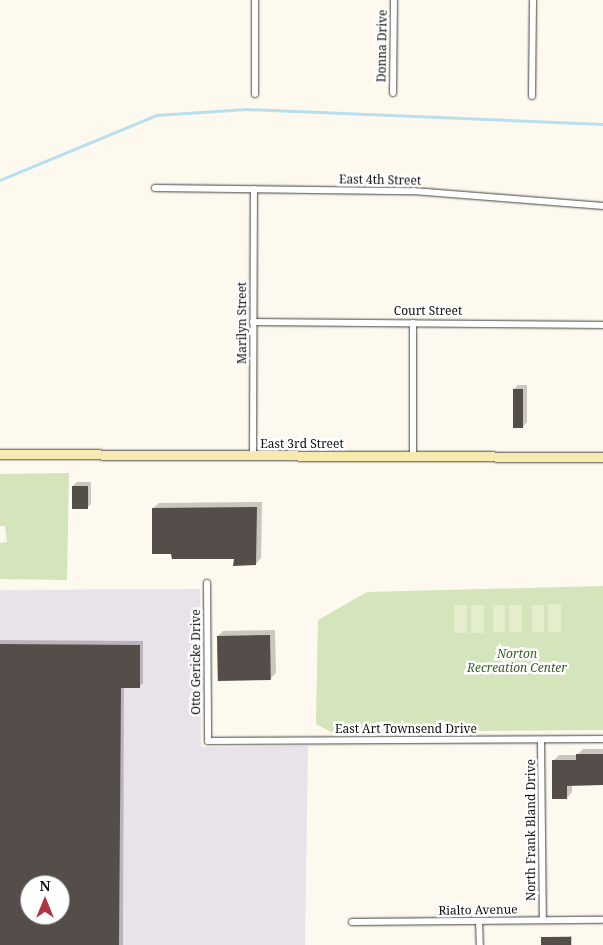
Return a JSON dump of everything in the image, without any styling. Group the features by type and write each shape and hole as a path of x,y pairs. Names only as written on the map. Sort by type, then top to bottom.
{"main road":[{"name":"East 3rd Street","path":"0,454 603,457"}],"street":[{"path":"255,0 255,94"},
{"name":"Donna Drive","path":"393,93 394,0"},
{"path":"532,96 533,0"},
{"name":"East 4th Street","path":"156,188 413,191 603,206"},
{"name":"Marilyn Street","path":"252,456 254,189"},
{"name":"Court Street","path":"253,322 603,325"},
{"path":"413,323 413,457"},
{"name":"Otto Gericke Drive","path":"207,583 208,741"},
{"name":"North Frank Bland Drive","path":"541,740 542,920"},
{"name":"East Art Townsend Drive","path":"208,741 603,740"},
{"name":"Rialto Avenue","path":"352,922 603,920"},
{"path":"480,921 480,945"}],"shaded area":[{"path":"200,589 201,747 308,746 305,945 0,945 0,590"}],"green space":[{"path":"69,473 67,580 0,579 0,543 7,542 5,526 0,526 0,474"},
{"name":"Norton Recreation Center","path":"603,586 603,730 331,732 316,724 318,620 367,592"},
{"path":"548,604 561,604 561,632 548,632"},
{"path":"454,605 467,605 467,633 454,633"},
{"path":"471,605 484,605 484,633 471,633"},
{"path":"493,605 505,605 505,632 493,632"},
{"path":"509,605 522,605 522,632 509,632"},
{"path":"532,605 544,605 544,632 532,632"}],"building":[{"path":"513,389 523,389 523,428 513,428"},
{"path":"72,486 88,486 88,509 72,509"},
{"path":"257,507 256,565 233,566 234,559 172,559 171,554 152,554 152,508"},
{"path":"270,635 271,680 218,681 217,636"},
{"path":"0,644 140,645 140,688 121,688 119,945 0,945"},
{"path":"576,754 603,754 603,785 567,786 567,799 552,799 552,760 576,760"},
{"path":"541,937 571,937 571,945 541,945"}],"waterway":[{"path":"0,180 157,115 246,109 603,124"}]}
